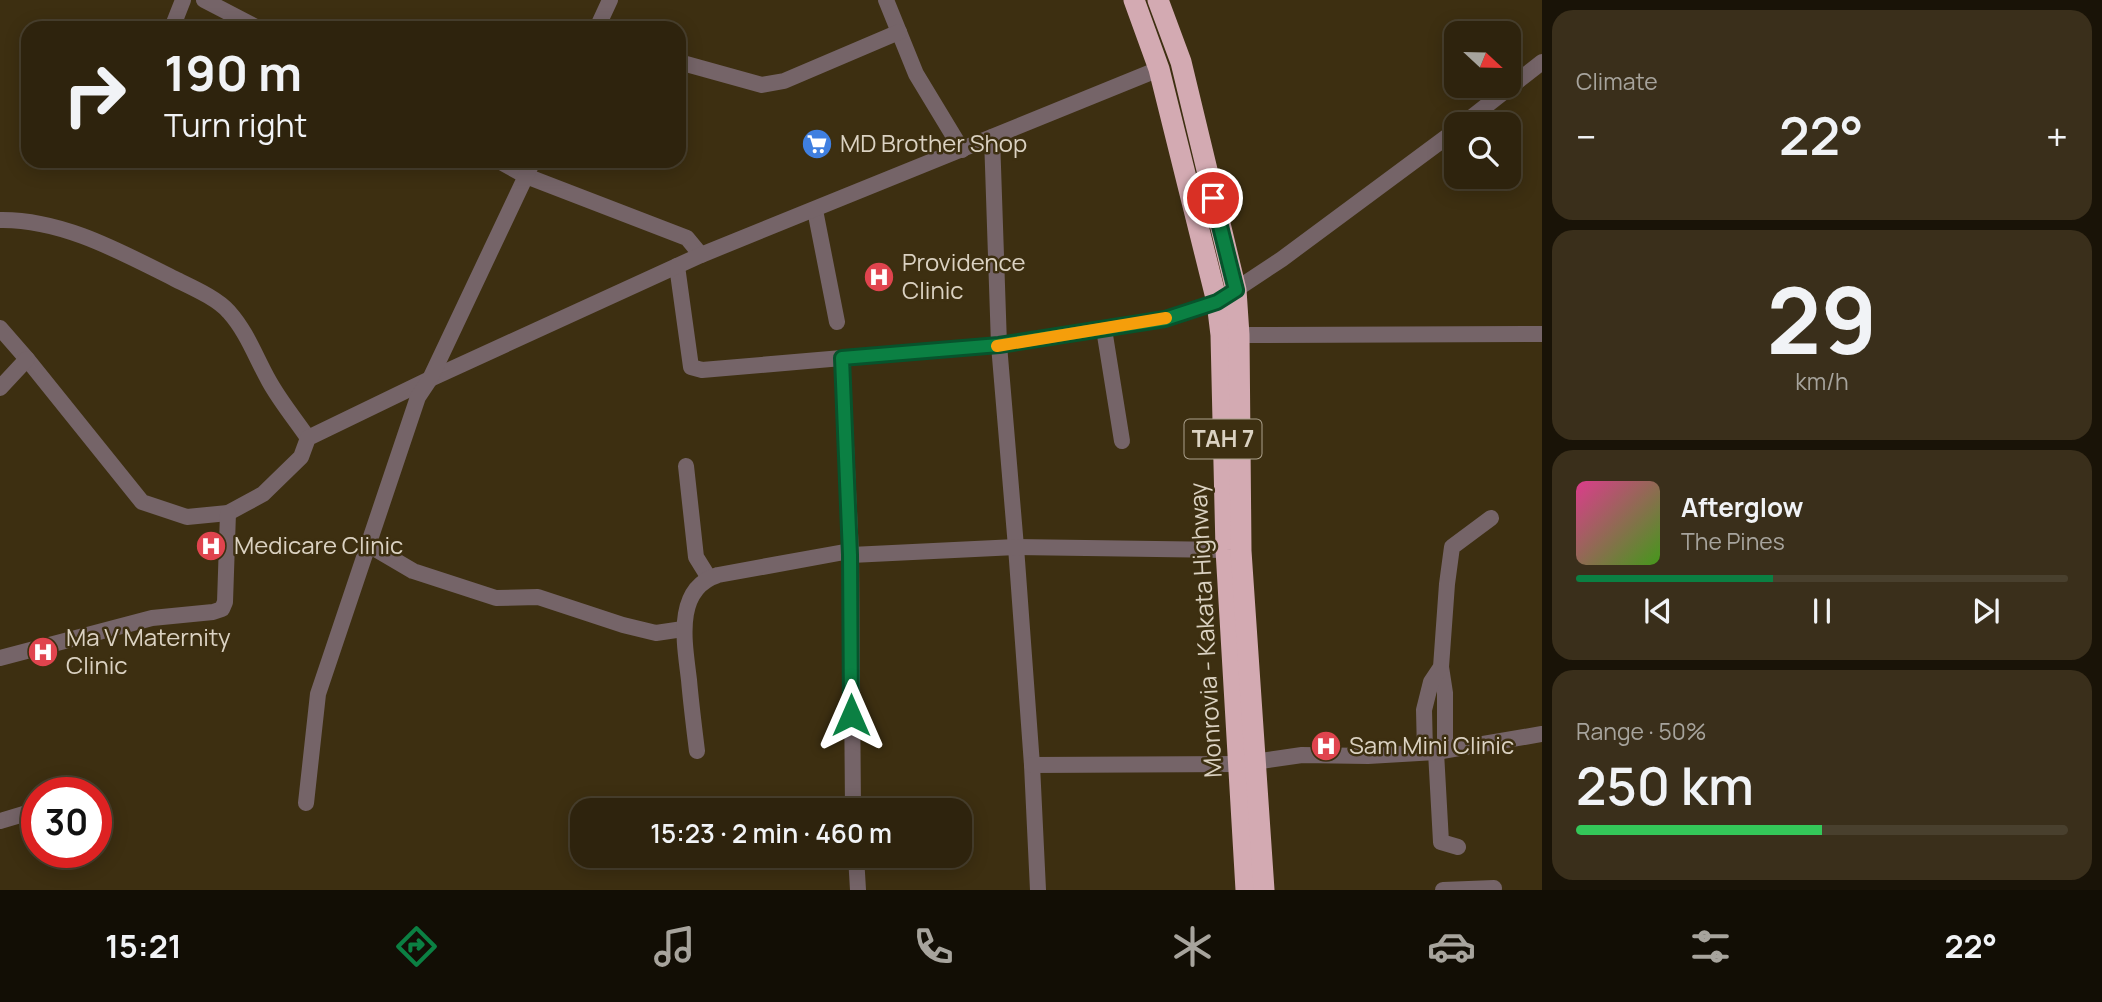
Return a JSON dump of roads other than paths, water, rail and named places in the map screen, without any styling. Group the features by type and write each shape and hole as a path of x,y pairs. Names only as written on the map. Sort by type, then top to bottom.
{"highway":[{"name":"Monrovia - Kakata Highway","path":"1134,0 1159,69 1217,302 1221,335 1226,550 1246,763 1264,890"},
{"name":"Monrovia - Kakata Highway","path":"1158,0 1181,62 1236,290 1239,335 1247,890"}],"street":[{"path":"175,21 183,0"},
{"path":"204,0 244,21"},
{"path":"600,21 610,0"},
{"path":"886,0 916,74 962,150"},
{"path":"686,64 762,85 784,81 898,32"},
{"path":"1479,112 1542,62"},
{"path":"0,328 142,502 187,517 228,513 263,494 300,457 308,438 430,379 701,255 1159,69"},
{"path":"992,137 999,345 1032,765 1038,890"},
{"path":"677,266 691,367 702,370 999,345 1165,319 1217,302 1236,290 1444,139"},
{"path":"512,168 526,176 687,237 701,255"},
{"path":"306,803 318,694 418,397 430,379 530,168"},
{"path":"815,210 837,322"},
{"path":"0,220 38,222 89,239 201,292 228,310 249,341 270,383 308,438"},
{"path":"1104,328 1122,441"},
{"path":"1239,335 1542,334"},
{"path":"842,358 850,553 853,798"},
{"path":"0,388 27,359"},
{"path":"686,466 696,557 709,578"},
{"path":"0,659 152,618 222,609 225,603 228,513"},
{"path":"1458,847 1441,842 1435,751 1424,710 1431,682 1441,667 1452,547 1491,518"},
{"path":"368,544 413,571 496,598 538,597 656,633 683,629"},
{"path":"696,751 683,629 688,606 698,586 709,578 850,553 1016,547 1226,550"},
{"path":"1032,765 1246,763 1302,755 1368,756 1435,751 1542,734"},
{"path":"0,821 21,815"},
{"path":"857,868 858,890"},
{"path":"1443,890 1494,888"}],"place":[{"name":"MD Brother Shop","path":"817,144"},
{"name":"Providence Clinic","path":"879,277"},
{"name":"Medicare Clinic","path":"211,546"},
{"name":"Ma V Maternity Clinic","path":"43,652"},
{"name":"Sam Mini Clinic","path":"1326,746"}]}
